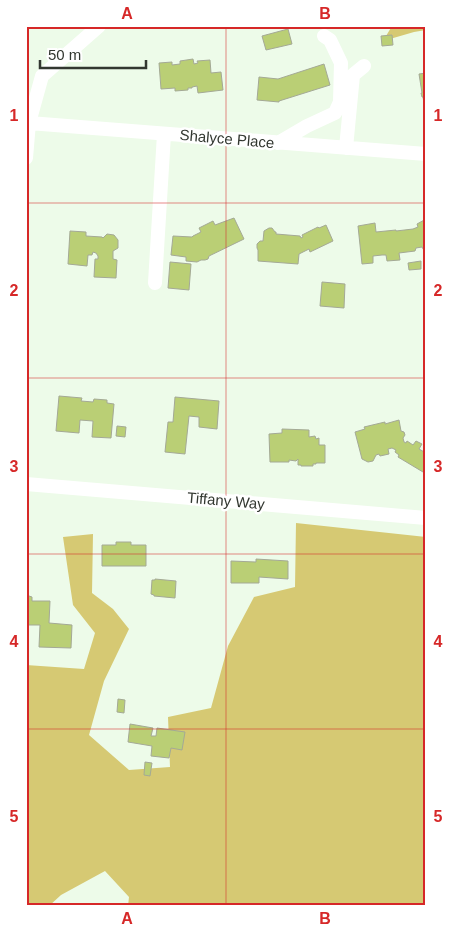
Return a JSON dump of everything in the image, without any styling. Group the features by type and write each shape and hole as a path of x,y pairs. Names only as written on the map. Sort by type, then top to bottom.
{"street":[{"path":"26,158 29,123 42,76 98,26"},
{"path":"278,143 335,113 340,102 341,63 330,40 324,36"},
{"path":"346,148 353,75 364,66"},
{"name":"Shalyce Place","path":"29,123 426,154"},
{"path":"155,283 164,134"},
{"name":"Tiffany Way","path":"26,484 426,518"}],"shaded area":[{"path":"392,26 426,26 426,30 383,41"},
{"path":"296,523 426,537 426,906 128,906 129,897 105,871 61,895 49,906 26,906 26,665 84,669 95,633 73,605 63,537 93,534 92,593 113,609 129,629 104,681 89,735 129,770 170,767 168,717 211,708 228,646 254,597 295,587"}],"building":[{"path":"288,29 292,44 266,50 262,36"},
{"path":"392,35 393,45 382,46 381,36"},
{"path":"193,59 194,64 198,63 197,61 210,60 211,73 221,72 223,90 198,93 197,86 188,88 188,90 175,91 175,88 161,89 159,63 172,62 172,65 180,64 180,61"},
{"path":"324,64 330,85 279,102 257,100 259,77 278,79"},
{"path":"426,73 426,103 424,103 419,74"},
{"path":"234,218 244,239 209,256 208,259 197,262 186,261 186,257 171,255 173,236 192,237 201,232 199,228 213,221 215,225"},
{"path":"426,219 426,254 422,247 416,248 415,251 399,253 400,260 387,261 386,255 382,255 373,256 373,263 362,264 358,226 375,223 376,232 396,231 418,227 417,224"},
{"path":"326,225 333,241 310,252 309,249 299,254 298,264 258,261 257,244 263,241 264,231 269,228 272,228 276,234 300,236 301,238 303,237 302,235"},
{"path":"70,231 86,232 86,236 103,238 107,234 114,235 118,240 118,248 113,251 113,259 117,260 116,278 94,277 95,259 98,259 98,256 93,252 92,255 88,255 87,266 68,264"},
{"path":"421,261 421,269 409,270 408,263"},
{"path":"170,262 191,264 189,290 168,288"},
{"path":"322,282 345,284 344,308 320,306"},
{"path":"59,396 82,398 81,401 93,402 94,399 107,400 107,403 114,404 111,438 92,437 93,421 80,420 79,433 56,431"},
{"path":"175,397 219,401 217,429 199,427 199,417 189,416 185,454 165,452 168,422 173,422"},
{"path":"399,420 401,431 405,435 403,438 404,442 406,443 407,441 413,445 416,441 422,444 419,449 426,453 426,468 423,472 398,457 399,455 395,452 396,450 392,448 388,449 389,454 376,455 373,461 368,462 362,459 355,432 365,429 364,427"},
{"path":"117,426 126,427 125,437 116,436"},
{"path":"282,429 309,430 309,437 315,436 316,439 319,438 319,445 325,445 325,463 301,466 298,465 298,459 296,461 289,460 289,462 270,462 269,434 282,433"},
{"path":"116,542 146,545 146,566 102,566 102,545 116,545"},
{"path":"256,559 288,561 288,579 259,577 259,583 231,583 231,561 256,562"},
{"path":"152,580 176,581 175,598 151,594"},
{"path":"26,595 32,597 32,601 50,601 49,623 72,625 71,648 39,647 40,625 26,625"},
{"path":"118,699 125,700 124,713 117,712"},
{"path":"130,724 153,728 151,736 156,736 157,728 185,732 182,750 171,748 169,758 151,756 152,746 128,742"},
{"path":"145,762 152,763 150,776 144,775"}]}
